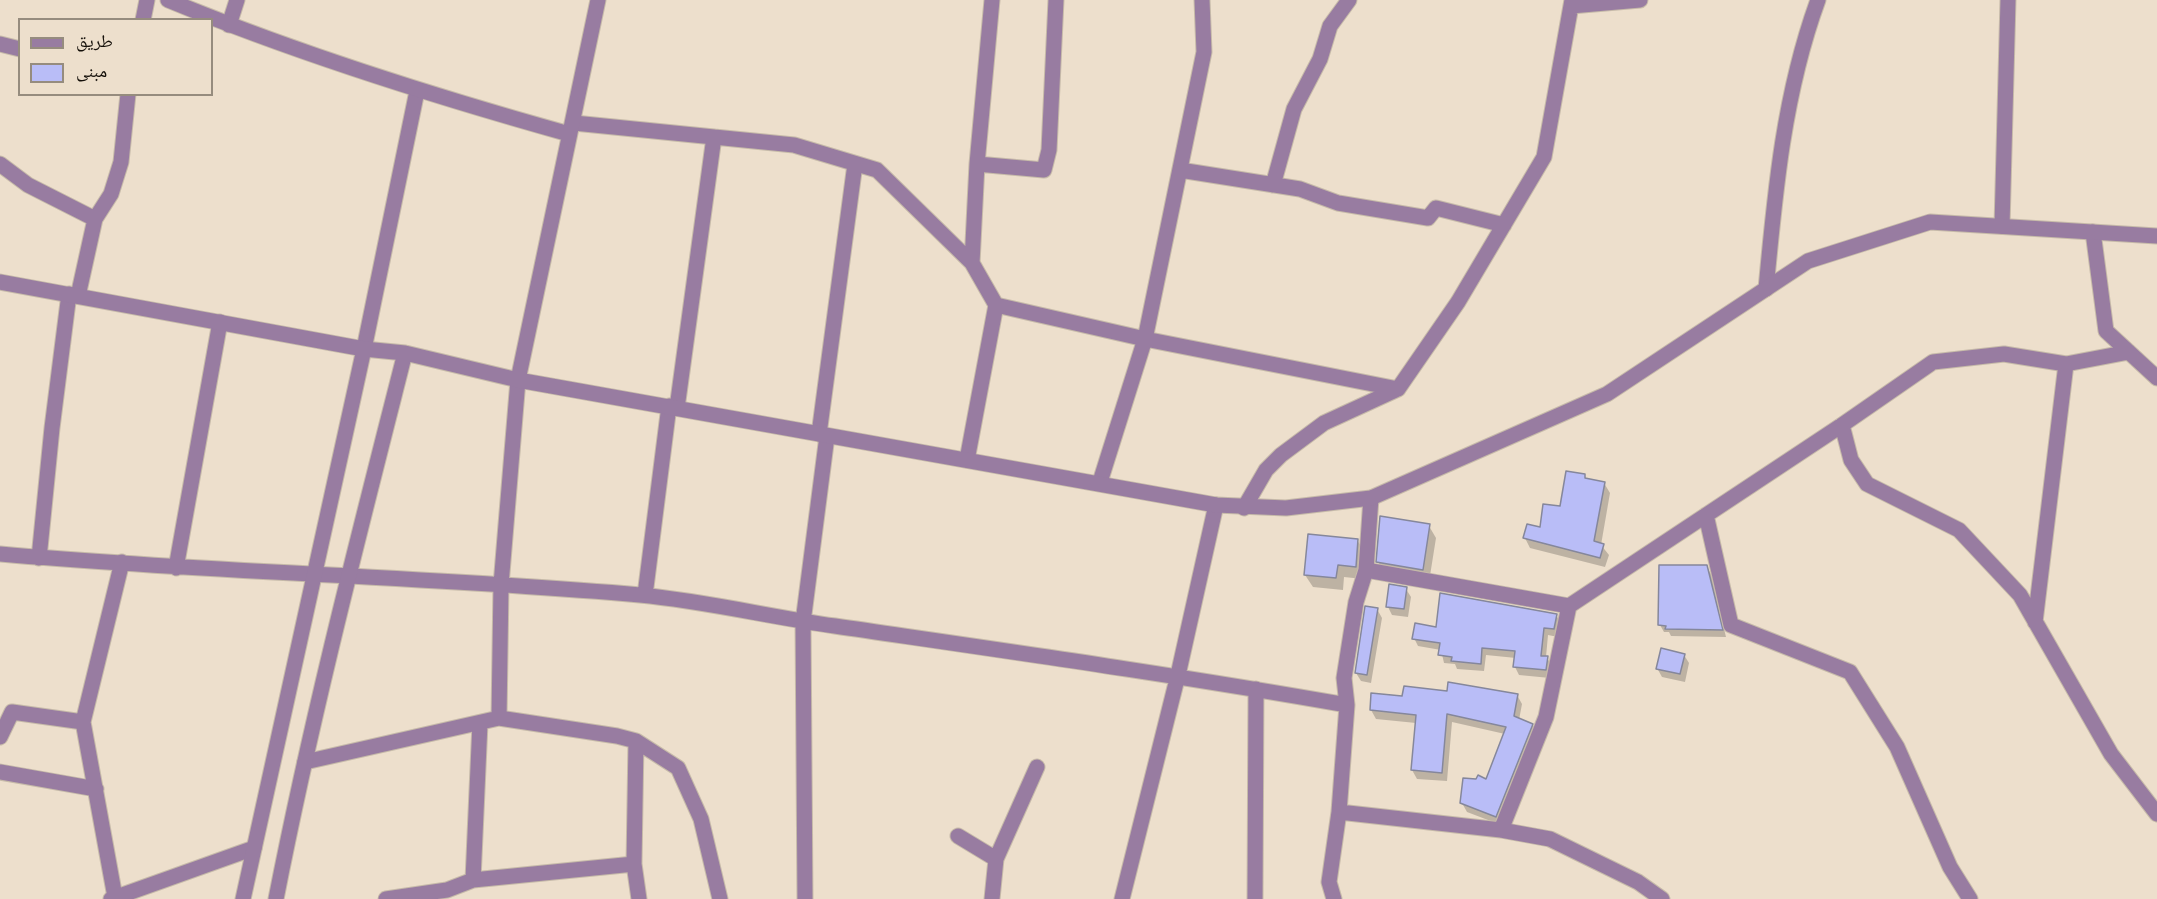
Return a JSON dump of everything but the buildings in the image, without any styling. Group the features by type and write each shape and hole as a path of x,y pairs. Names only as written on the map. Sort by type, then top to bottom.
{"street":[{"path":"142,18 147,0"},
{"path":"168,0 212,18"},
{"path":"229,25 237,0"},
{"path":"500,718 501,585 518,380 598,0"},
{"path":"972,263 977,164 992,0"},
{"path":"977,164 1044,170 1049,150 1056,0"},
{"path":"1100,482 1145,339 1204,52 1202,0"},
{"path":"1273,185 1294,109 1320,59 1330,26 1348,0"},
{"path":"1244,508 1266,470 1281,455 1324,423 1398,389 1458,302 1544,157 1571,3 1640,0"},
{"path":"1766,289 1779,158 1803,41 1818,0"},
{"path":"2002,226 2008,0"},
{"path":"213,18 417,91 571,129 714,136 794,146 877,170 972,263 996,304 967,460"},
{"path":"0,44 18,48"},
{"path":"243,899 364,349 417,91"},
{"path":"39,558 52,428 74,295 95,219 111,194 121,162 128,96"},
{"path":"645,595 714,136"},
{"path":"0,164 28,185 95,219"},
{"path":"805,899 802,622 855,164"},
{"path":"1180,170 1300,189 1338,203 1428,218 1436,208 1504,225"},
{"path":"0,282 364,349 405,353 518,380 1100,482 1216,505 1286,508 1371,498 1607,394 1808,261 1930,222 2157,236"},
{"path":"2093,232 2106,330 2157,378"},
{"path":"996,304 1145,339 1398,389"},
{"path":"176,568 219,322"},
{"path":"1366,570 1569,606 1933,362 2004,354 2066,364 2129,352"},
{"path":"276,899 348,578 405,353"},
{"path":"2036,622 2066,364"},
{"path":"1842,425 1851,460 1867,484 1959,530 2020,595 2111,754 2157,814"},
{"path":"1334,899 1329,882 1339,812 1347,705 1344,678 1356,602 1366,570 1371,498"},
{"path":"1122,899 1178,675 1216,505"},
{"path":"1706,515 1731,625 1850,672 1897,747 1950,867 1970,899"},
{"path":"0,554 176,568 645,595 802,622 1178,675 1347,705"},
{"path":"122,562 83,722 113,898 254,848"},
{"path":"1501,830 1546,717 1569,606"},
{"path":"1255,899 1256,689"},
{"path":"0,737 6,711 83,722"},
{"path":"305,762 500,718 636,741 678,768 701,819 720,899"},
{"path":"473,880 480,723"},
{"path":"636,741 634,864 639,899"},
{"path":"992,899 996,859 1037,767"},
{"path":"0,772 96,789"},
{"path":"1339,812 1501,830 1550,839 1638,882 1662,899"},
{"path":"958,836 996,859"},
{"path":"386,899 447,894 473,880 634,864"}]}
